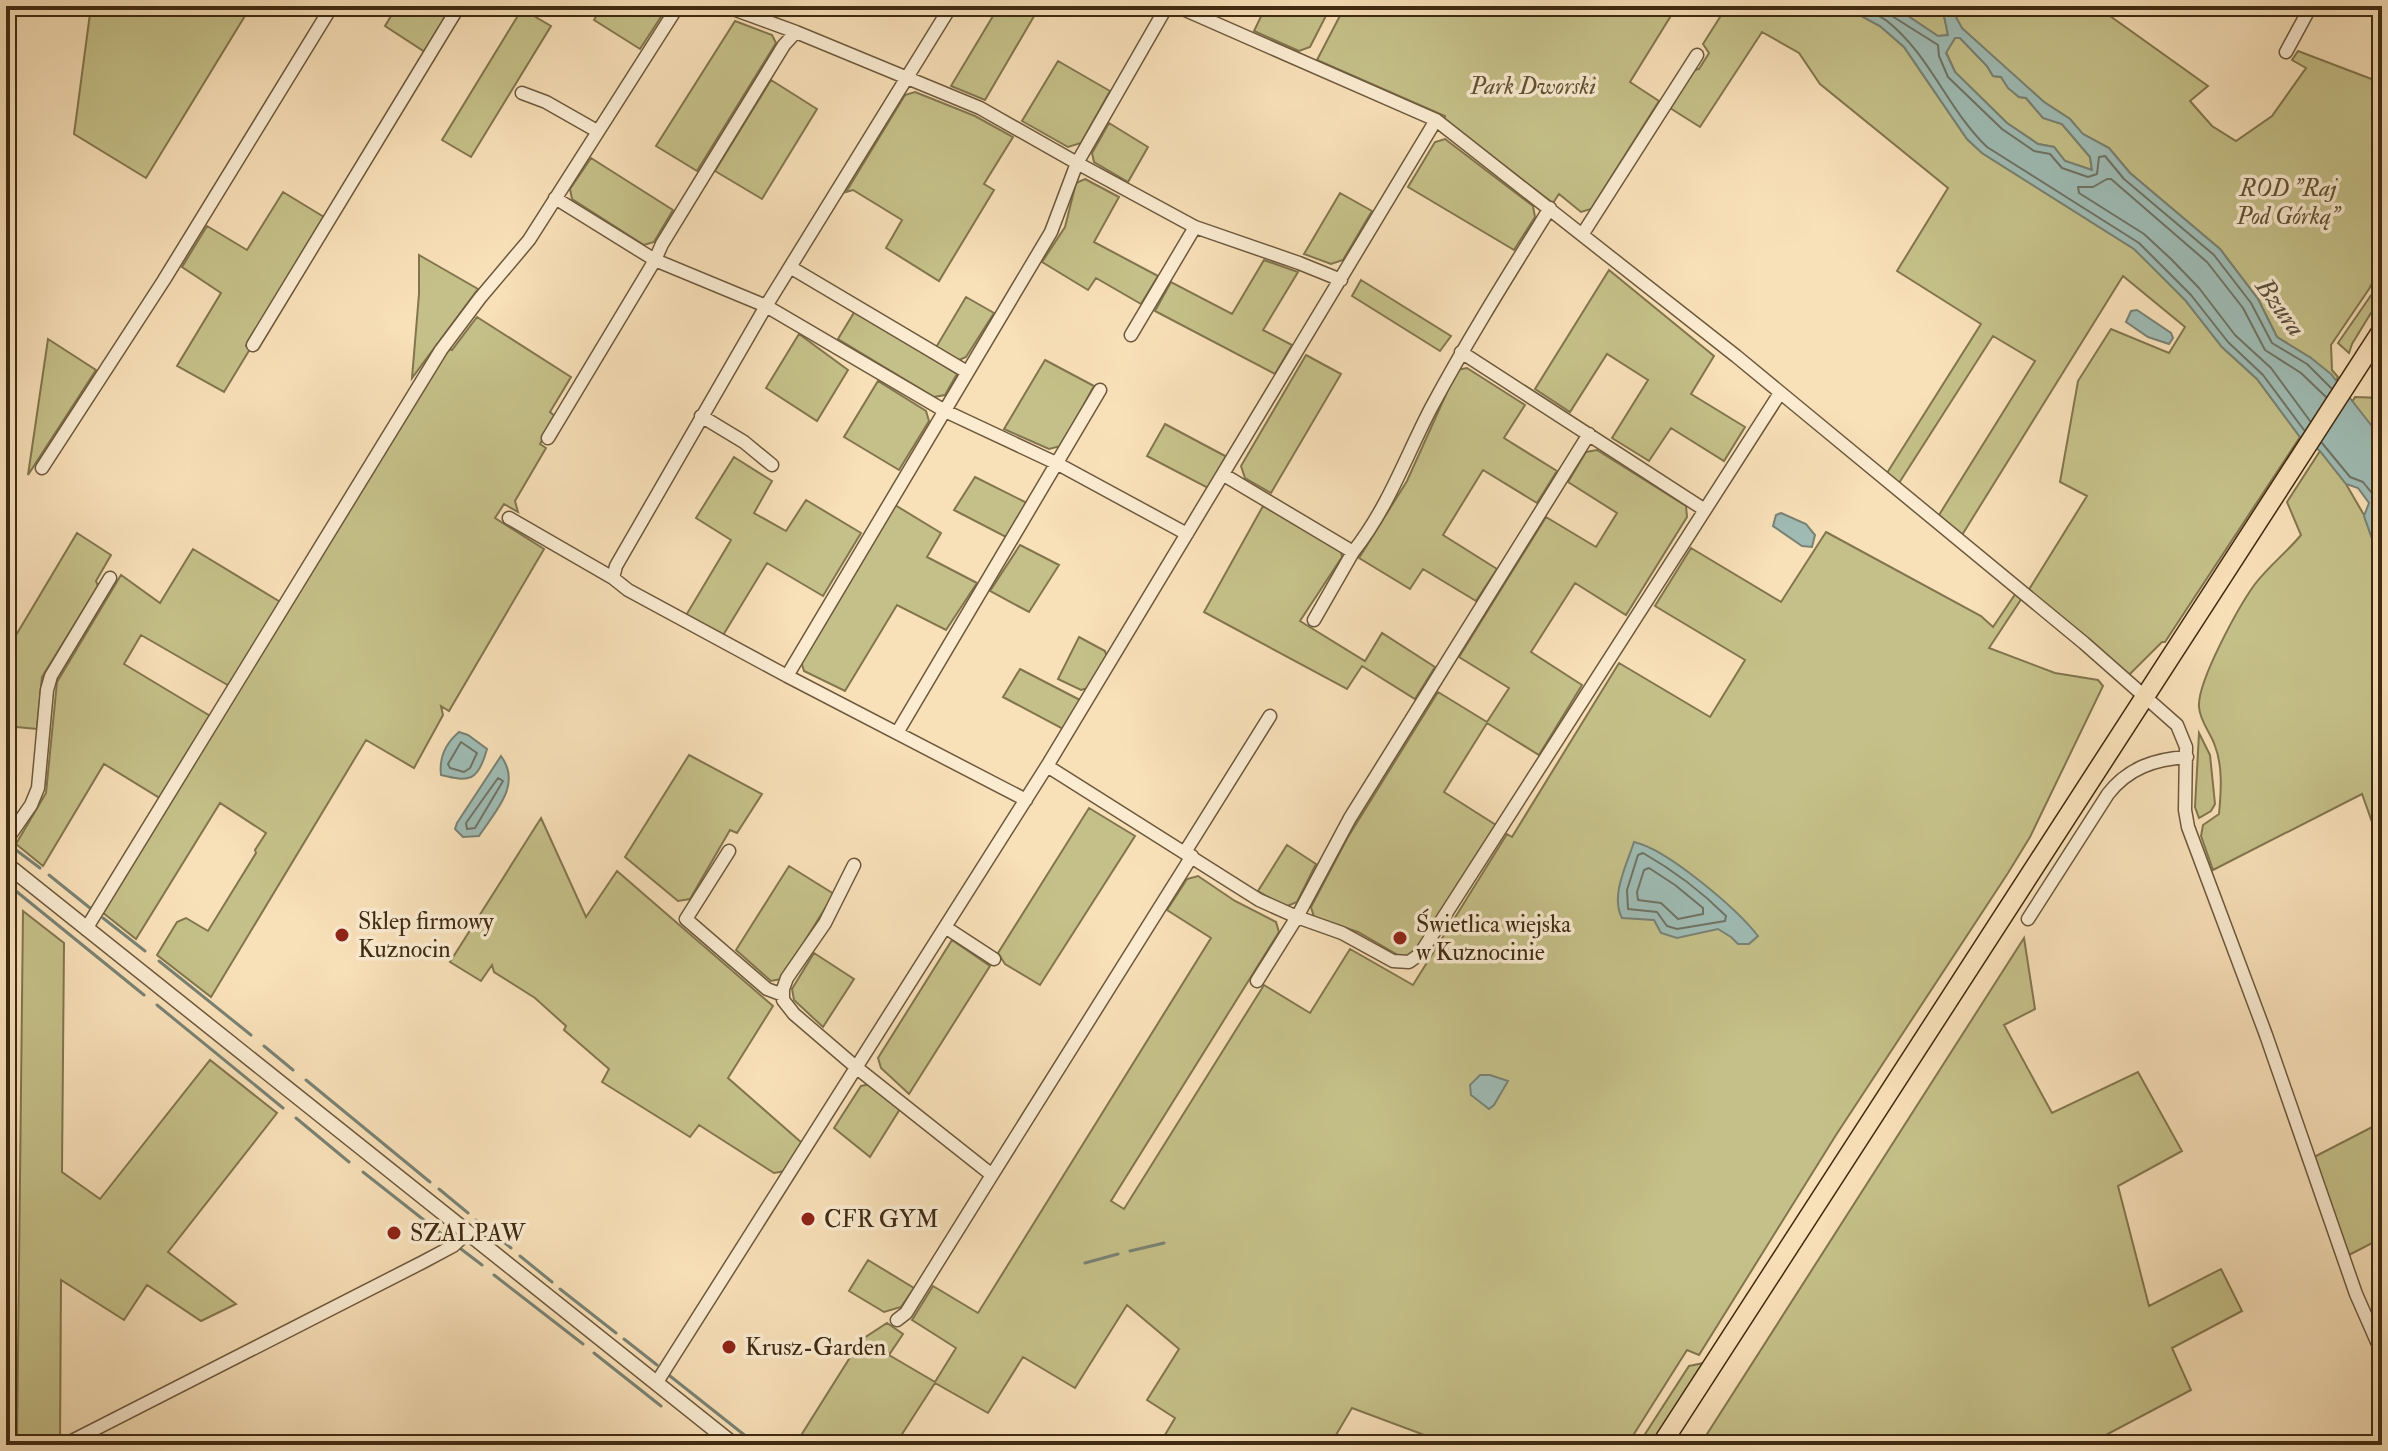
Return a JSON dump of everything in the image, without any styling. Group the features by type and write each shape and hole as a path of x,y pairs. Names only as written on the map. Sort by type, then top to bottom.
{"main road":[{"path":"1661,1445 2382,330"}],"street":[{"path":"42,468 164,280 332,6"},
{"path":"253,345 459,6"},
{"path":"86,929 441,350 529,240 678,6"},
{"path":"725,6 980,108 1195,227 1341,280"},
{"path":"613,578 616,566 766,306 951,6"},
{"path":"787,676 1051,232 1077,163 1167,6"},
{"path":"1176,6 1436,120 1780,393 2023,592 2177,725 2184,738 2187,757 2185,810 2188,827 2266,1035 2356,1294 2382,1353"},
{"path":"2286,52 2311,6"},
{"path":"548,438 662,244 796,32"},
{"path":"1582,235 1697,55"},
{"path":"522,93 546,102 597,131"},
{"path":"657,1382 1047,766 1436,120"},
{"path":"555,198 655,260 766,306 945,411 1058,464 1187,534"},
{"path":"1314,620 1397,483 1425,420 1461,352 1550,208"},
{"path":"1131,335 1195,227"},
{"path":"790,267 967,372"},
{"path":"1461,352 1705,510"},
{"path":"897,733 1100,390"},
{"path":"1047,766 1259,900 1342,933 1393,961 1409,962 1420,954 1780,393"},
{"path":"701,416 744,442 772,465"},
{"path":"1257,981 1297,917 1350,818 1589,434"},
{"path":"1224,475 1353,552"},
{"path":"509,518 613,578 628,590 1026,800"},
{"path":"6,841 31,805 38,788 51,676 110,578"},
{"path":"897,1320 906,1313 992,1175 1270,716"},
{"path":"2028,919 2120,780 2155,762 2187,757"},
{"path":"729,851 686,919 767,989 783,995"},
{"path":"6,864 734,1445"},
{"path":"854,865 825,923 787,978 783,1000 794,1014 857,1068 992,1175"},
{"path":"945,927 994,959"},
{"path":"64,1445 423,1262 453,1246 466,1234"}],"green space":[{"path":"91,6 251,6 146,178 74,134"},
{"path":"397,6 436,6 448,13 425,52 385,26"},
{"path":"602,6 668,6 640,49 594,20"},
{"path":"999,6 1040,6 985,100 951,86"},
{"path":"1266,6 1331,6 1310,47 1299,51 1254,31"},
{"name":"Park Dworski","path":"1345,6 1677,6 1630,82 1659,101 1591,209 1581,212 1559,194 1553,203 1444,120 1445,116 1317,60"},
{"path":"1727,6 1850,6 1852,11 1880,26 1904,47 1967,139 1982,153 2134,249 2185,300 2222,347 2257,379 2300,437 2165,642 2129,675 2028,591 2087,496 2060,482 2078,381 2111,329 2169,353 2185,327 2123,276 1962,535 1939,515 2035,361 1993,336 1899,483 1887,473 1981,324 1897,271 1948,188 1820,84 1799,53 1762,32 1700,127 1670,108 1694,70 1699,69 1709,53 1703,44"},
{"path":"1893,6 1942,6 1948,35 1938,36"},
{"name":"ROD \"Raj Pod Górką\"","path":"1950,6 2096,6 2208,86 2190,101 2212,126 2236,141 2272,116 2306,68 2292,60 2298,51 2382,83 2382,264 2331,345 2332,370 2338,377 2336,381 2311,358 2277,337 2258,299 2220,249 2130,173 2109,148 2082,134 2070,119 2044,102 1961,28"},
{"path":"522,9 551,26 471,157 442,140"},
{"path":"735,21 772,35 776,43 697,171 656,146"},
{"path":"1955,38 1960,38 1993,76 2001,77 2019,97 2026,98 2043,118 2062,124 2090,157 2092,170 2065,161 2054,147 2038,144 2007,123 1955,72 1946,52"},
{"path":"1058,61 1110,91 1081,143 1068,147 1022,121"},
{"path":"771,80 817,109 762,199 715,171"},
{"path":"915,92 975,116 1013,137 984,184 994,190 939,281 886,248 902,220 853,190 846,192 905,95"},
{"path":"1109,123 1148,147 1128,182 1094,162 1092,153"},
{"path":"1445,139 1533,206 1535,217 1514,250 1408,187 1435,142"},
{"path":"591,158 673,210 654,242 644,245 572,199 570,189"},
{"path":"1085,179 1119,197 1094,242 1158,276 1141,304 1096,278 1088,290 1042,262 1065,227 1076,183"},
{"path":"283,192 324,217 246,346 250,349 224,392 177,366 221,293 182,267 207,226 247,250"},
{"path":"1340,193 1372,211 1343,260 1331,264 1304,254"},
{"path":"419,255 478,289 412,378 419,294"},
{"path":"1264,260 1298,272 1263,330 1292,345 1275,374 1155,311 1171,282 1232,314"},
{"path":"1609,270 1714,356 1691,394 1745,427 1724,461 1671,428 1649,461 1612,438 1648,380 1607,354 1570,412 1535,389"},
{"path":"2382,273 2382,295 2349,353 2338,343 2374,291"},
{"path":"1361,280 1451,336 1440,351 1352,296"},
{"path":"966,297 994,313 966,357 957,361 935,349"},
{"path":"855,311 957,374 945,395 934,397 838,339"},
{"path":"477,317 571,377 550,412 556,417 540,444 546,448 515,501 518,512 504,504 495,518 544,549 449,711 441,706 443,715 414,768 366,740 211,997 157,955 177,922 186,918 208,931 266,833 220,803 136,939 102,912 446,348 452,350"},
{"path":"799,334 848,370 817,421 766,388"},
{"path":"48,339 96,370 28,475"},
{"path":"1306,355 1341,374 1271,493 1245,478 1241,466"},
{"path":"1045,360 1094,386 1061,446 1049,449 1004,429"},
{"path":"1467,368 1525,405 1504,438 1557,471 1537,503 1483,470 1443,535 1497,569 1476,601 1423,569 1410,589 1359,558 1407,481 1457,370"},
{"path":"878,381 926,411 929,421 899,470 844,437"},
{"path":"2355,397 2382,398 2382,433 2379,436 2352,402"},
{"path":"1165,424 1227,457 1208,488 1147,456"},
{"path":"1597,450 1686,506 1687,517 1626,615 1575,583 1531,652 1582,685 1539,755 1487,723 1444,792 1496,825 1414,955 1403,958 1358,932 1314,917 1311,907 1348,837 1438,692 1487,722 1509,688 1459,657 1546,517 1596,547 1617,513 1568,482 1586,452"},
{"path":"2320,451 2346,484 2364,515 2382,567 2382,830 2376,833 2362,794 2213,870 2201,836 2203,825 2219,814 2220,771 2218,754 2200,712 2200,695 2220,644 2248,595 2301,535 2287,502"},
{"path":"734,457 772,481 754,513 786,531 806,500 861,533 823,596 767,563 722,637 685,617 731,540 696,518"},
{"path":"975,477 1027,503 1006,537 954,510"},
{"path":"895,505 941,533 927,557 977,583 946,630 897,605 845,691 804,671 801,661"},
{"path":"1263,506 1341,550 1342,557 1300,621 1365,661 1382,633 1435,667 1415,699 1362,666 1347,689 1204,612"},
{"path":"1826,532 1981,616 1993,627 2016,593 2022,598 1989,648 2055,673 2098,680 2103,686 2030,837 2008,873 1836,1135 1699,1355 1687,1350 1627,1445 1451,1445 1352,1408 1330,1445 1159,1445 1175,1418 1147,1400 1179,1349 1127,1305 1075,1388 1023,1357 988,1413 935,1383 895,1445 795,1445 861,1340 887,1323 903,1334 889,1355 935,1382 956,1348 912,1320 933,1286 978,1313 1211,938 1167,910 1187,879 1198,876 1235,901 1276,922 1279,932 1111,1201 1124,1209 1264,985 1310,1013 1350,949 1413,985 1507,834 1512,837 1619,663 1710,717 1745,660 1655,606 1691,548 1781,602"},
{"path":"77,533 111,555 96,581 98,586 42,677 37,729 6,726 6,652"},
{"path":"1020,545 1059,565 1029,612 990,591"},
{"path":"193,549 282,603 231,687 141,635 124,664 212,717 163,800 104,764 43,866 16,844 46,793 57,682 121,575 160,603"},
{"path":"1079,637 1105,651 1107,657 1088,688 1081,690 1058,679"},
{"path":"1020,669 1080,700 1063,729 1003,697"},
{"path":"2199,733 2210,755 2215,804 2211,811 2199,818 2195,807"},
{"path":"689,755 762,794 737,833 730,830 690,899 678,901 625,857"},
{"path":"1089,808 1135,836 1040,985 1005,964 998,953"},
{"path":"541,818 586,917 617,871 773,1006 728,1078 802,1143 785,1171 774,1173 699,1125 690,1137 602,1082 609,1069 564,1030 566,1026 535,998 494,972 492,965 481,981 450,962"},
{"path":"1287,845 1316,864 1297,902 1285,907 1258,891"},
{"path":"789,866 834,894 781,979 771,981 736,950"},
{"path":"23,911 64,943 62,1172 100,1199 210,1060 277,1113 168,1252 236,1304 201,1321 147,1285 124,1320 61,1280 60,1445 17,1445"},
{"path":"2024,938 2035,1009 2004,1025 2052,1113 2138,1072 2182,1151 2118,1186 2149,1306 2221,1269 2242,1311 2172,1348 2191,1390 2087,1445 1700,1445"},
{"path":"952,940 990,966 909,1094 881,1068 878,1058"},
{"path":"814,953 854,979 823,1027 794,1000 792,989"},
{"path":"871,1084 900,1109 870,1157 834,1128 861,1086"},
{"path":"2382,1122 2382,1238 2349,1255 2314,1157"},
{"path":"868,1260 914,1288 901,1307 884,1312 849,1291"},
{"path":"1704,1363 1650,1445 1638,1445 1689,1366"}],"water":[{"path":"1850,6 1893,6 1938,36 1948,35 1942,6 1950,6 1962,28 2044,102 2070,119 2083,134 2109,148 2130,173 2220,249 2258,299 2277,337 2331,374 2382,439 2382,567 2364,516 2369,503 2358,488 2346,484 2320,451 2300,437 2257,379 2222,347 2185,300 2134,249 1982,153 1967,139 1904,47 1880,26 1852,11","holes":["1955,38 1960,38 1993,76 2001,77 2008,88 2019,97 2026,98 2043,118 2062,124 2090,157 2092,170 2065,161 2054,147 2038,144 2007,123 1955,72 1946,53"]},
{"path":"2137,310 2171,333 2173,338 2169,344 2148,337 2126,322 2131,311"},
{"path":"1781,513 1806,524 1815,535 1812,547 1802,546 1773,526 1776,515"},
{"path":"459,732 487,749 476,774 465,779 441,775 444,751"},
{"path":"501,756 509,777 504,797 479,836 463,837 455,829 457,823"},
{"path":"1634,842 1682,868 1734,911 1758,936 1749,944 1738,944 1718,929 1677,938 1661,933 1654,920 1622,918 1619,890"},
{"path":"1480,1075 1508,1081 1489,1109 1471,1095 1470,1085"}],"waterway":[{"path":"12,847 40,868"},
{"path":"49,875 90,908"},
{"path":"6,883 144,995"},
{"path":"103,918 145,951"},
{"path":"159,961 251,1035"},
{"path":"157,1005 283,1108"},
{"path":"264,1046 293,1070"},
{"path":"306,1080 430,1182"},
{"path":"296,1118 349,1162"},
{"path":"363,1172 448,1239"},
{"path":"439,1189 468,1213"},
{"path":"476,1220 511,1248"},
{"path":"1130,1251 1164,1243"},
{"path":"461,1249 482,1265"},
{"path":"1085,1263 1118,1254"},
{"path":"520,1256 552,1282"},
{"path":"494,1275 583,1344"},
{"path":"560,1289 616,1333"},
{"path":"624,1339 657,1365"},
{"path":"594,1353 661,1406"},
{"path":"670,1376 757,1445"}],"place":[{"name":"Sklep firmowy Kuznocin","path":"342,935"},
{"name":"Świetlica wiejska w Kuznocinie","path":"1400,938"},
{"name":"CFR GYM","path":"808,1219"},
{"name":"SZALPAW","path":"394,1233"},
{"name":"Krusz-Garden","path":"729,1347"}],"water label":[{"name":"Bzura","path":"2281,307"}]}
